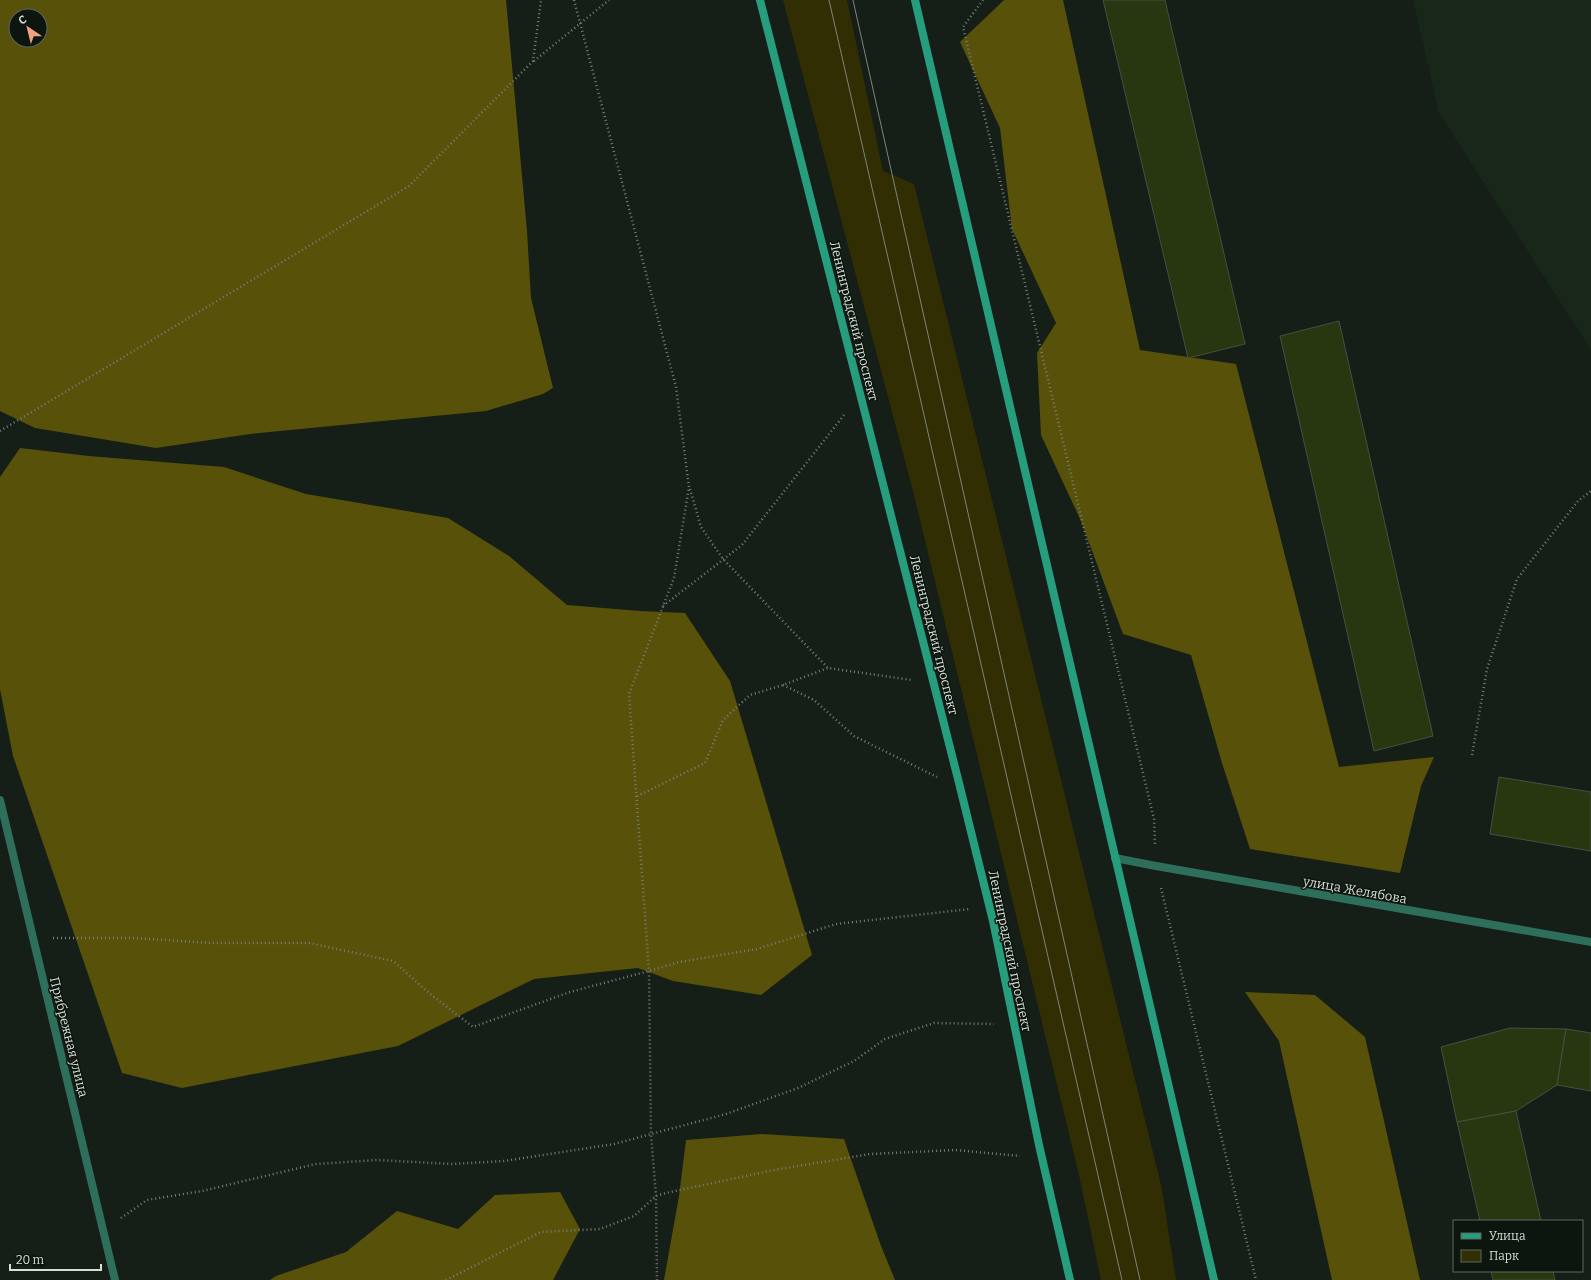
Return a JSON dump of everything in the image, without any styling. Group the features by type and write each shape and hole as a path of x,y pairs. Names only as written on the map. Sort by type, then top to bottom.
{"main road":[{"name":"Ленинградский проспект","path":"760,0 993,921 1039,1145 1070,1280"},
{"path":"915,0 1154,1031 1214,1280"}],"street":[{"name":"Прибрежная улица","path":"0,800 115,1280"},
{"name":"улица Желябова","path":"1115,858 1591,942"}],"path":[{"path":"533,61 541,0"},
{"path":"574,0 676,387 689,487 701,527 723,559 828,668"},
{"path":"0,431 409,186 533,61 610,0"},
{"path":"983,0 963,27 1154,818 1156,866 1256,1280"},
{"path":"663,606 742,545 848,410"},
{"path":"657,1280 656,1196 651,1134 650,972 629,694 674,578 689,487"},
{"path":"1472,756 1488,669 1517,580 1578,501 1591,492"},
{"path":"636,796 704,763 722,720 750,695 783,685 828,668 916,681"},
{"path":"783,685 814,700 854,736 944,781"},
{"path":"32,938 133,938 211,943 309,943 392,961 429,993 473,1027 570,992 650,972 679,962 757,949 836,924 972,909"},
{"path":"103,1230 148,1200 202,1191 316,1164 377,1160 452,1164 504,1161 614,1144 726,1114 798,1088 854,1061 885,1039 934,1024 998,1024"},
{"path":"446,1280 541,1232 600,1229 634,1216 656,1196 666,1193 774,1170 870,1154 955,1150 1021,1156"}],"shaded area":[{"path":"0,0 506,0 527,231 531,298 553,388 543,394 486,411 250,434 156,448 35,428 0,411"},
{"path":"1004,0 1063,0 1140,350 1236,364 1339,767 1434,757 1421,786 1400,873 1250,849 1222,763 1191,655 1123,634 1081,521 1041,435 1037,353 1056,323 1012,229 1000,128 960,42"},
{"path":"1413,0 1591,0 1591,350 1439,113"},
{"path":"20,448 89,456 224,467 306,494 448,518 509,556 567,605 685,613 730,681 812,955 761,995 673,981 638,968 534,979 398,1046 182,1088 122,1073 13,756 0,689 0,477"},
{"path":"1245,992 1315,995 1365,1037 1420,1280 1332,1280 1279,1041"},
{"path":"762,1134 844,1139 881,1246 895,1280 664,1280 679,1196 686,1140"},
{"path":"560,1192 580,1229 553,1280 270,1280 276,1276 346,1252 397,1211 458,1229 495,1195"}],"green space":[{"path":"783,0 847,0 883,171 914,184 1162,1189 1176,1280 1101,1280 1079,1175 914,495"}],"building":[{"path":"1103,0 1165,0 1245,344 1188,358"},
{"path":"1339,321 1433,736 1374,751 1280,336"},
{"path":"1499,777 1591,792 1591,851 1490,834"},
{"path":"1510,1028 1566,1029 1557,1085 1516,1111 1457,1122 1441,1047"},
{"path":"1566,1029 1591,1033 1591,1091 1557,1085"},
{"path":"1516,1111 1541,1220 1480,1220 1457,1122"},
{"path":"1491,1272 1553,1272 1555,1280 1493,1280"}],"tram line":[{"path":"829,0 1122,1280"},
{"path":"853,0 1140,1280"}]}
